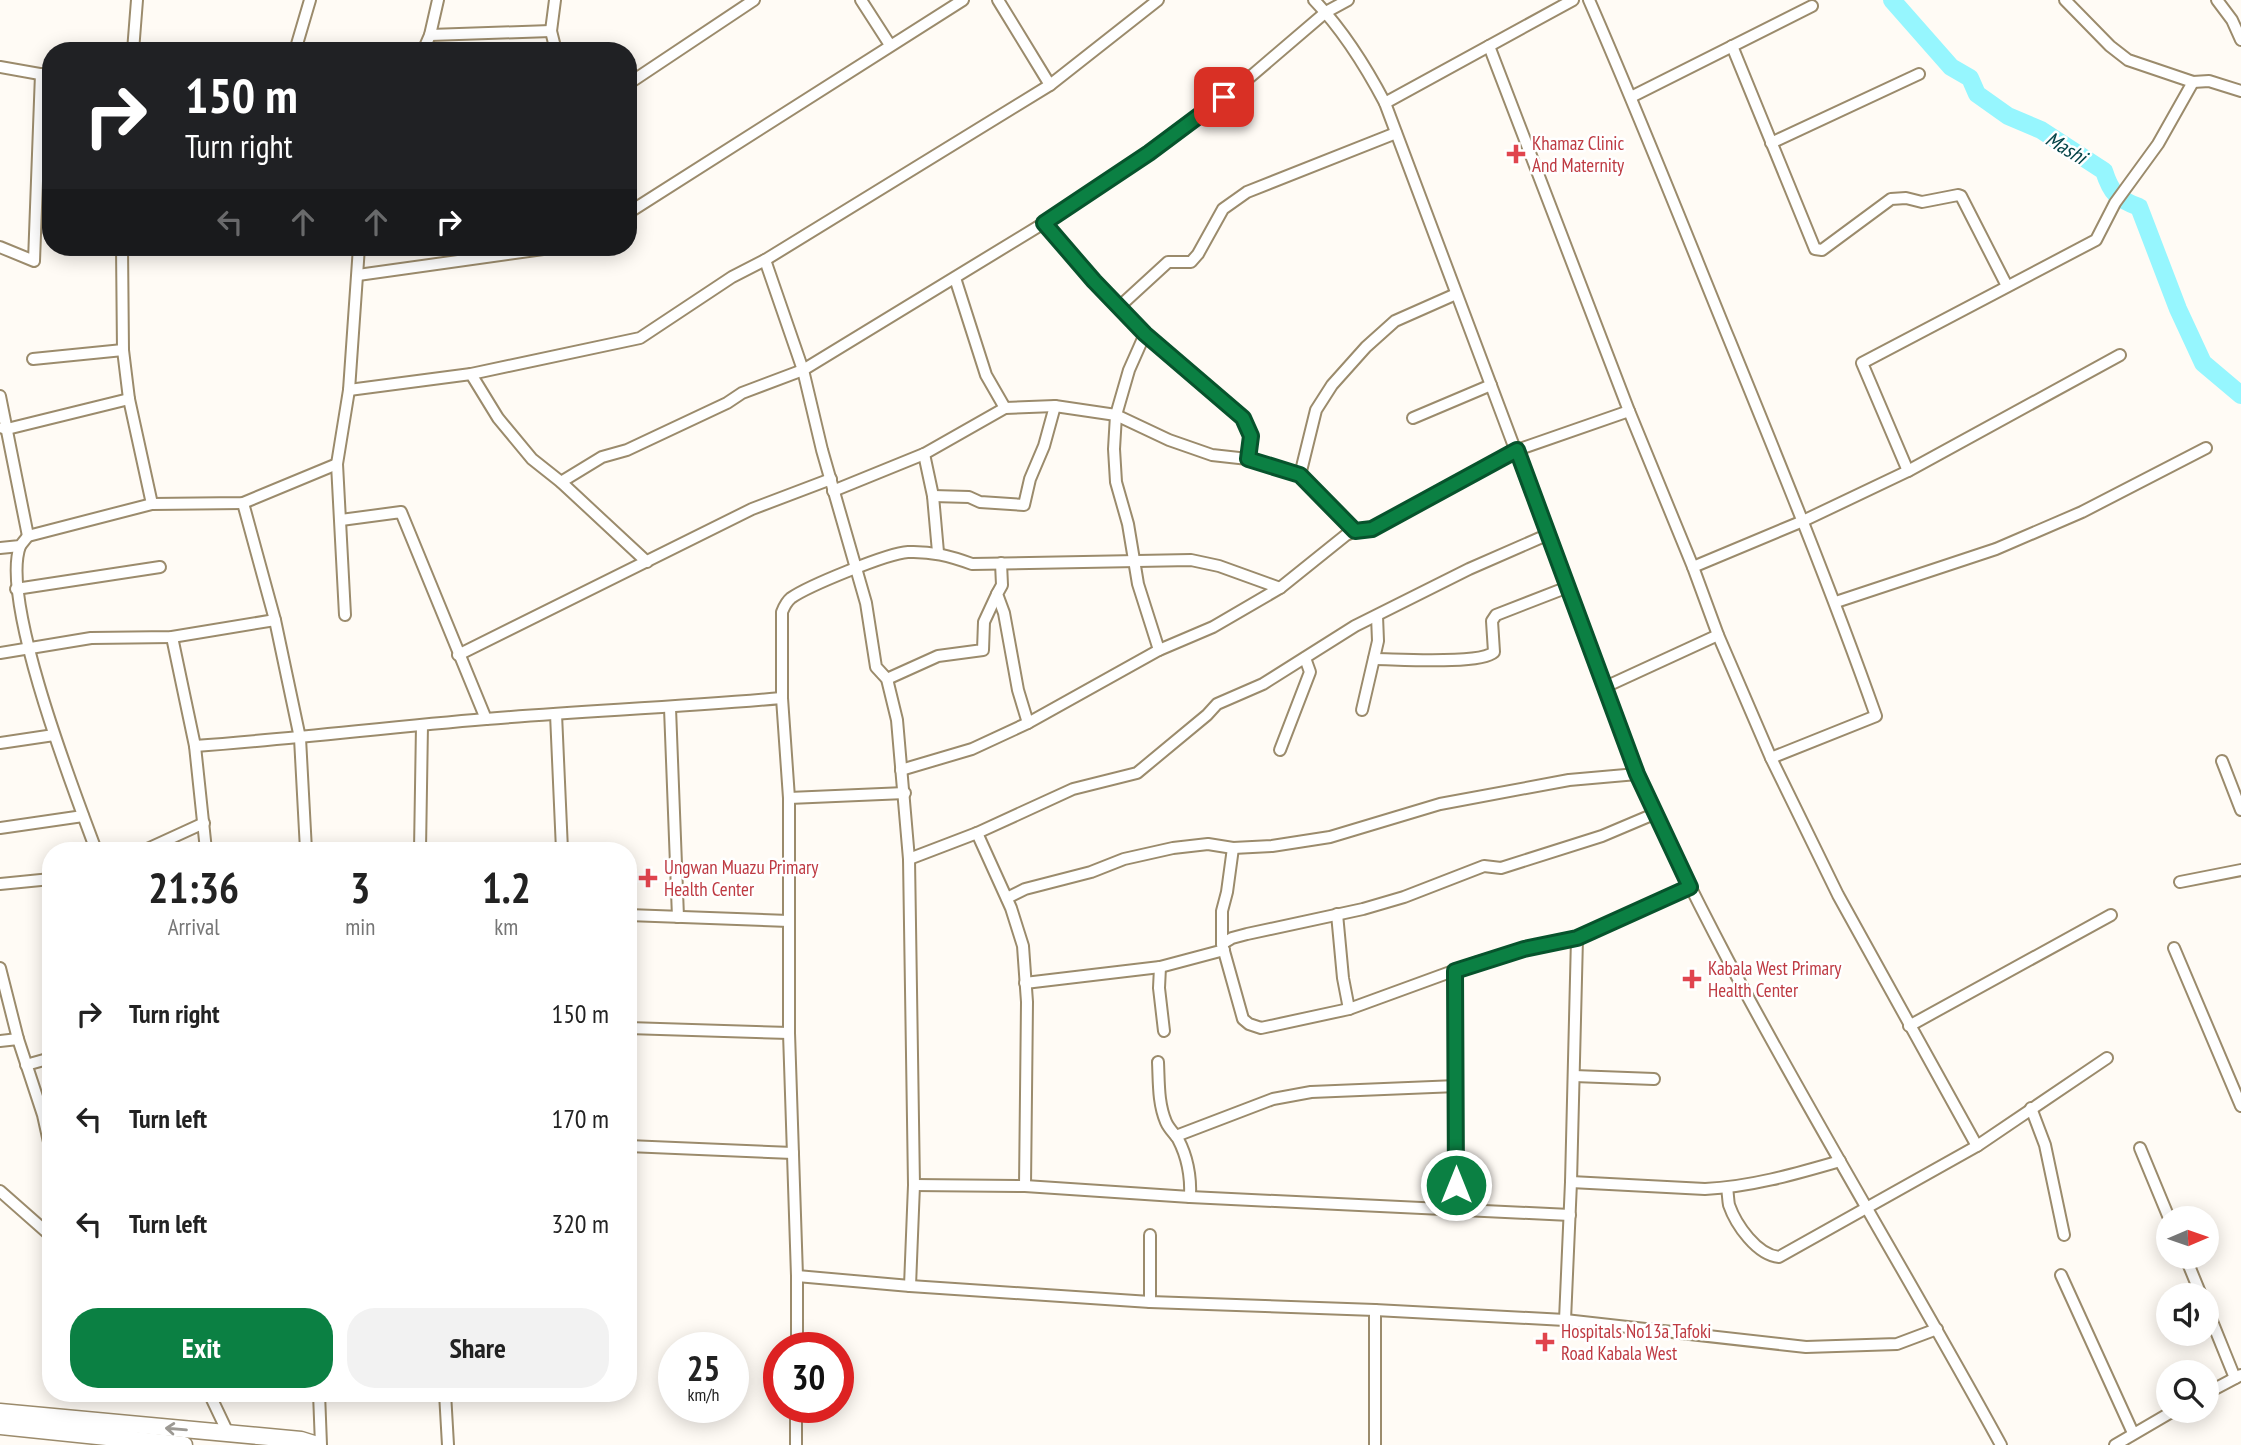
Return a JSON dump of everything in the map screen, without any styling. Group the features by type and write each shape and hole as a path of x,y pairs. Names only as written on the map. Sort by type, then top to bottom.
{"highway":[{"path":"0,1412 301,1440 319,1445"},
{"path":"0,1426 184,1445"}],"street":[{"path":"134,42 136,0"},
{"path":"298,42 310,0"},
{"path":"427,42 438,0"},
{"path":"554,42 551,31 555,0"},
{"path":"637,78 754,0"},
{"path":"861,0 890,45"},
{"path":"637,207 963,0"},
{"path":"998,0 1050,85"},
{"path":"1138,0 1145,10"},
{"path":"349,390 471,374 640,338 733,277 1050,85 1158,0"},
{"path":"1314,0 1326,12 1373,80 1385,103 1654,814 1762,1024 2001,1445"},
{"path":"561,482 603,457 627,450 727,403 742,393 803,370 955,278 1149,153 1243,83 1326,12 1348,0"},
{"path":"1385,103 1573,0"},
{"path":"1589,0 1836,602 1876,716 1771,758"},
{"path":"2065,0 2118,54 2150,69 2193,82 2209,80 2241,91"},
{"path":"2217,0 2232,20 2241,40"},
{"path":"1631,97 1812,6"},
{"path":"430,35 551,31"},
{"path":"1489,46 1629,411 1718,635 1771,758 1838,895 1977,1146"},
{"path":"1732,46 1815,249 1822,250 1891,199 1906,198 1922,202 1958,195 1961,196 2007,286"},
{"path":"0,67 42,74"},
{"path":"1770,143 1919,74"},
{"path":"1908,471 1861,363 2096,240 2115,203 2158,144 2193,82"},
{"path":"1121,306 1168,262 1191,262 1223,209 1247,192 1396,133"},
{"path":"0,247 34,261 42,137"},
{"path":"1044,223 1145,334 1243,418 1251,436 1248,459"},
{"path":"122,256 123,350 129,399 152,504"},
{"path":"345,615 337,464 349,390 359,256"},
{"path":"358,275 494,256"},
{"path":"765,260 803,370 868,616 876,667 887,679 897,720 909,859 914,1185 910,1286"},
{"path":"955,278 986,375 1004,408"},
{"path":"1300,475 1316,410 1332,385 1366,347 1395,321 1456,294"},
{"path":"1145,334 1129,370 1116,415 1114,449 1116,482 1128,524 1143,606 1159,650"},
{"path":"33,359 123,350"},
{"path":"1693,567 1803,521 1908,471 2120,355"},
{"path":"471,374 498,418 532,459 561,482 647,562"},
{"path":"1413,418 1491,385"},
{"path":"0,396 4,428 28,536"},
{"path":"4,428 129,399"},
{"path":"933,496 970,497 980,502 1024,505 1055,406"},
{"path":"834,491 924,454 1004,408 1055,406 1116,415 1169,440 1212,455 1248,459 1300,475 1355,531"},
{"path":"901,770 972,749 1028,723 1159,650 1213,627 1280,588 1330,547 1355,531 1372,529 1517,450 1629,411"},
{"path":"1836,602 1996,548 2058,523 2206,448"},
{"path":"924,454 933,496 938,552"},
{"path":"93,842 26,650 16,589 15,556 20,546 28,536 152,504 243,503 337,464"},
{"path":"458,655 752,509 831,479"},
{"path":"243,503 275,620 300,738 306,842"},
{"path":"341,520 401,512 486,719"},
{"path":"909,859 977,833 1073,789 1137,773 1217,704 1263,684 1335,636 1469,569 1549,534"},
{"path":"0,548 20,546"},
{"path":"797,1332 789,1033 789,798 782,698 782,612 788,600 885,556 905,552 938,552 972,564 1191,560 1219,566 1280,588"},
{"path":"887,679 938,656 983,650 984,622 1002,585 1001,563"},
{"path":"16,589 160,567"},
{"path":"1374,659 1452,660 1489,657 1494,652 1492,621 1496,615 1568,587"},
{"path":"997,594 1004,613 1018,690 1028,723"},
{"path":"1362,710 1378,641 1377,616"},
{"path":"0,653 91,638 172,637 275,620"},
{"path":"1605,687 1718,635"},
{"path":"172,637 195,746 205,842"},
{"path":"1280,750 1310,672 1305,658"},
{"path":"195,746 486,719 782,698"},
{"path":"670,708 678,916"},
{"path":"556,714 562,842"},
{"path":"420,842 422,725"},
{"path":"0,743 54,736"},
{"path":"2222,761 2241,810"},
{"path":"1007,898 1025,889 1091,872 1124,859 1173,848 1208,844 1233,848 1272,846 1330,837 1440,803 1569,780 1637,774"},
{"path":"789,798 905,793"},
{"path":"1026,983 1160,967 1223,947 1232,938 1363,909 1404,897 1484,866 1501,868 1526,861 1602,836 1654,814"},
{"path":"0,828 83,816"},
{"path":"162,842 204,823"},
{"path":"977,833 1007,898 1023,946 1026,983 1026,1186"},
{"path":"1233,848 1222,911 1223,947 1243,1019 1261,1028 1349,1009 1524,949 1577,938 1690,887"},
{"path":"2180,882 2241,870"},
{"path":"0,884 42,880"},
{"path":"1337,914 1349,1009"},
{"path":"637,915 789,921"},
{"path":"1909,1026 2111,915"},
{"path":"1565,1320 1577,938"},
{"path":"2174,948 2238,1091 2241,1106"},
{"path":"1160,967 1159,988 1164,1031"},
{"path":"0,968 26,1065 42,1102"},
{"path":"1455,971 1456,1210"},
{"path":"637,1028 789,1033"},
{"path":"0,1041 18,1039"},
{"path":"1727,1188 1729,1205 1742,1228 1769,1256 1779,1257 1977,1146 2107,1058"},
{"path":"26,1065 42,1061"},
{"path":"1158,1062 1161,1107 1192,1176 1190,1197"},
{"path":"1574,1076 1654,1079"},
{"path":"1176,1136 1273,1099 1311,1092 1457,1086"},
{"path":"2031,1108 2045,1145 2064,1235"},
{"path":"637,1146 793,1153"},
{"path":"2140,1148 2164,1206"},
{"path":"1571,1182 1727,1188 1778,1178 1840,1161"},
{"path":"914,1185 1026,1186 1190,1197 1570,1215"},
{"path":"0,1191 42,1228"},
{"path":"1150,1235 1150,1302"},
{"path":"2061,1275 2133,1433"},
{"path":"797,1276 1150,1302 1565,1320 1806,1347 1897,1344 1937,1329"},
{"path":"1375,1310 1375,1445"},
{"path":"2219,1335 2238,1376 2219,1386"},
{"path":"213,1402 228,1433"},
{"path":"319,1402 319,1445"},
{"path":"446,1402 448,1445"},
{"path":"2115,1445 2156,1420"},
{"path":"796,1423 796,1445"}],"waterway":[{"name":"Mashi","path":"1892,0 1951,67 1970,78 1977,94 2008,116 2041,130 2104,171 2116,194 2139,207 2178,309 2203,363 2241,395"}],"place":[{"name":"Khamaz Clinic And Maternity","path":"1516,154"},
{"name":"Ungwan Muazu Primary Health Center","path":"648,878"},
{"name":"Kabala West Primary Health Center","path":"1692,979"},
{"name":"Hospitals No13a Tafoki Road Kabala West","path":"1545,1342"}],"route":[{"path":"1224,97 1149,153 1044,223 1145,334 1243,418 1251,436 1248,459 1300,475 1355,531 1372,529 1517,450 1637,774 1690,887 1577,938 1524,949 1455,971 1456,1185"}]}
